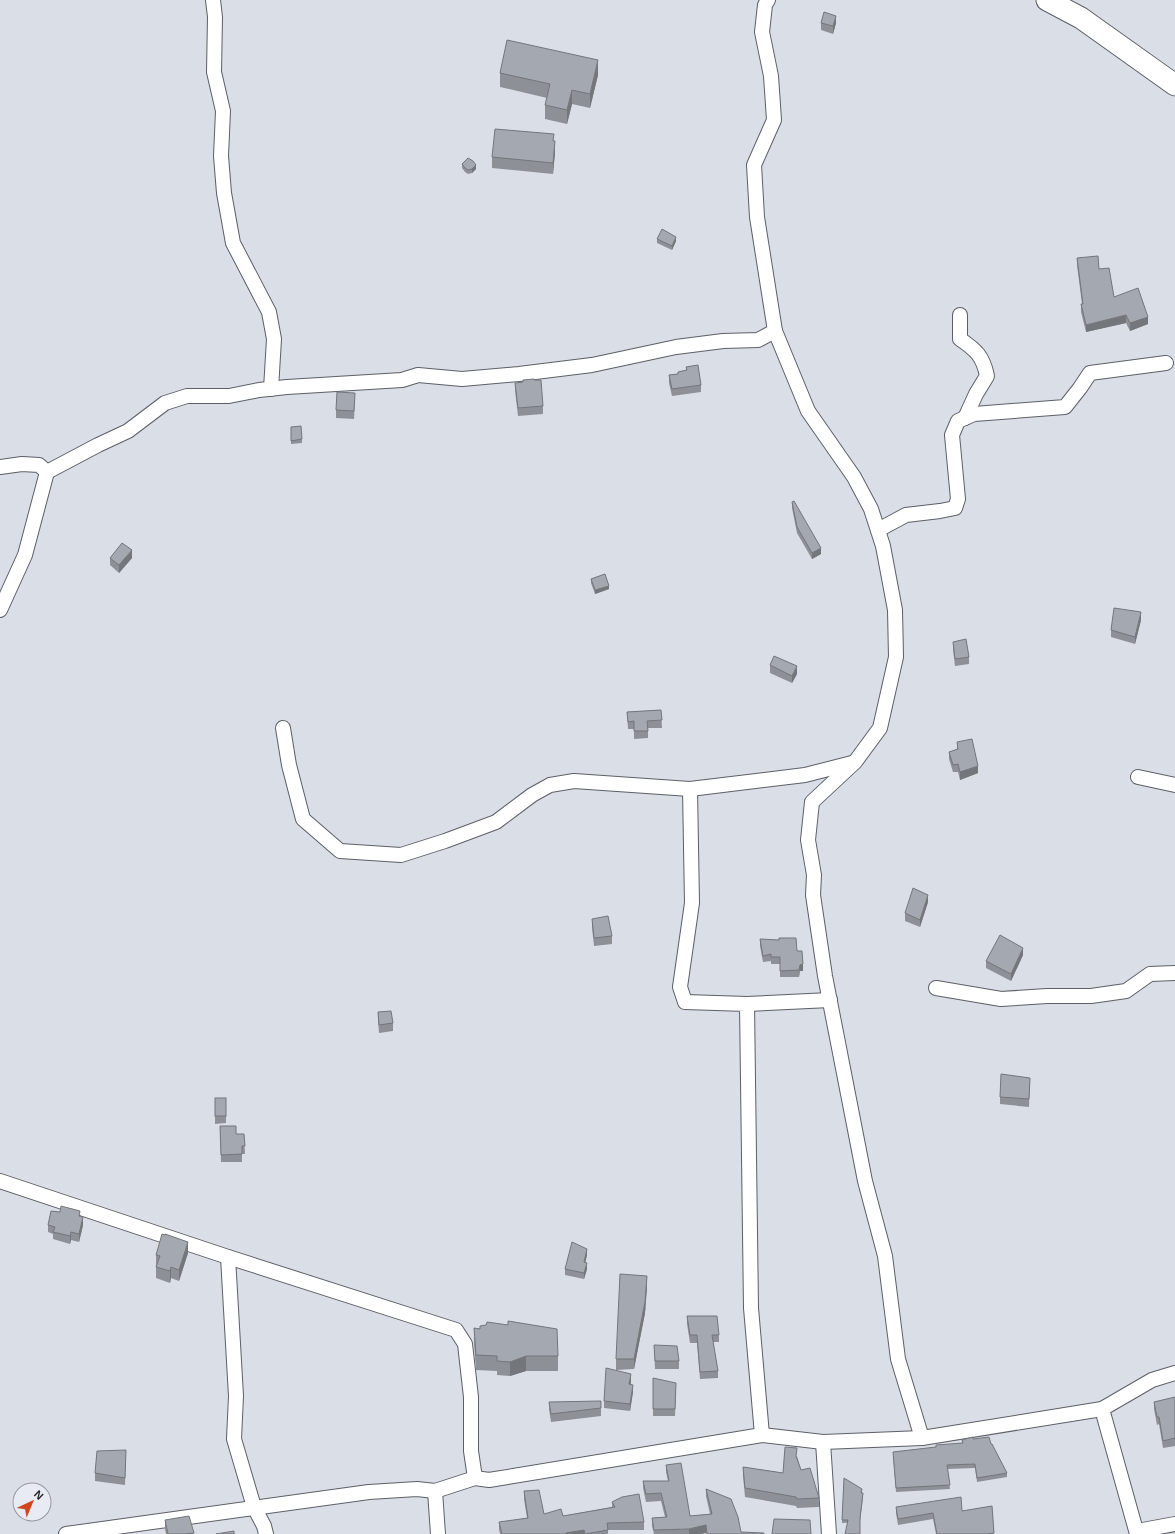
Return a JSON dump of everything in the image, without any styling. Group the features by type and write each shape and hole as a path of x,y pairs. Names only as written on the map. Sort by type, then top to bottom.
{"highway":[{"path":"1047,0 1081,18 1175,85"}],"street":[{"path":"213,0 215,17 214,72 224,111 221,156 224,193 234,243 269,312 274,339 271,388"},
{"path":"768,0 765,5 762,32 771,76 774,120 754,165 757,217 775,331 808,410 854,477 871,509 883,546 896,610 896,657 880,728 855,762 812,802 808,840 814,875 812,895 830,1000 865,1181 885,1256 898,1359 922,1438"},
{"path":"960,315 960,339 971,346 984,362 987,376 976,394 965,418"},
{"path":"0,610 25,555 47,472 128,431 165,403 187,396 228,396 271,388 402,380 418,374 462,379 519,374 592,365 676,347 723,341 758,340 775,331"},
{"path":"878,530 906,516 955,508 958,499 952,435 958,421 974,414 1065,407 1090,373 1166,363"},
{"path":"0,467 22,464 39,465 47,472"},
{"path":"283,728 289,765 303,819 340,851 400,855 438,844 496,822 532,795 550,785 574,781 690,789 805,775 855,762"},
{"path":"1138,777 1175,785"},
{"path":"690,789 692,903 680,987 685,1002 747,1004 830,1000"},
{"path":"936,988 1001,999 1047,996 1091,996 1126,991 1150,974 1175,973"},
{"path":"747,1004 750,1308 762,1435"},
{"path":"0,1181 228,1257 456,1330 465,1344 471,1397 471,1451 475,1478"},
{"path":"228,1257 236,1396 234,1439 254,1507 264,1526 266,1534"},
{"path":"66,1534 369,1492 417,1489 435,1491 475,1478 489,1480 762,1435 822,1442 922,1438 1102,1409 1152,1380 1175,1373"},
{"path":"1102,1409 1137,1532 1175,1524"},
{"path":"822,1442 829,1534"},
{"path":"435,1491 438,1534"}],"building":[{"path":"824,12 836,16 833,26 821,23"},
{"path":"507,40 598,60 590,94 572,90 567,110 545,105 550,84 500,73"},
{"path":"495,129 554,134 553,141 555,141 553,163 492,157"},
{"path":"468,158 476,165 472,169 468,170 462,164"},
{"path":"662,229 676,237 672,246 657,239"},
{"path":"1098,256 1099,269 1109,268 1114,297 1138,288 1148,317 1130,323 1126,315 1086,325 1081,304 1083,304 1077,258"},
{"path":"698,365 701,385 672,389 669,375 678,374 678,372 687,370 686,367"},
{"path":"523,380 541,380 543,406 518,408 515,383 523,382"},
{"path":"337,392 355,393 354,411 336,410"},
{"path":"301,426 302,439 291,441 291,427"},
{"path":"794,501 821,548 812,553 797,527 792,502"},
{"path":"122,543 132,550 119,565 110,558"},
{"path":"605,574 609,586 595,590 591,579"},
{"path":"1114,608 1141,612 1135,637 1111,630"},
{"path":"966,639 969,657 955,659 953,642"},
{"path":"774,656 797,666 792,676 770,665"},
{"path":"661,710 662,720 647,721 648,731 634,731 634,721 628,722 627,712"},
{"path":"972,739 978,766 960,772 958,764 953,765 949,752 958,749 957,742"},
{"path":"913,888 928,895 920,920 905,913"},
{"path":"608,916 612,936 594,938 592,919"},
{"path":"1000,935 1023,948 1011,974 986,961"},
{"path":"779,938 796,938 797,951 802,951 803,964 800,965 799,970 780,971 780,957 771,957 771,954 763,956 760,939 779,940"},
{"path":"391,1011 393,1023 379,1025 378,1012"},
{"path":"1001,1074 1030,1078 1029,1099 1000,1097"},
{"path":"215,1098 226,1098 226,1116 215,1116"},
{"path":"220,1126 236,1126 236,1134 244,1134 245,1146 242,1146 242,1154 221,1155"},
{"path":"61,1206 80,1211 79,1216 83,1217 79,1234 71,1232 70,1236 53,1232 55,1227 48,1225 51,1211 60,1212"},
{"path":"162,1234 188,1242 179,1270 171,1267 170,1271 156,1267 160,1256 156,1255"},
{"path":"572,1242 587,1249 584,1262 587,1263 584,1273 565,1269"},
{"path":"620,1274 647,1276 645,1302 634,1359 616,1359"},
{"path":"687,1316 717,1316 719,1335 712,1335 718,1371 700,1372 697,1335 690,1335"},
{"path":"508,1321 557,1329 558,1356 526,1356 510,1362 497,1361 497,1356 476,1355 474,1328 480,1329 480,1326 486,1325 487,1322 508,1325"},
{"path":"654,1345 677,1346 679,1361 655,1361"},
{"path":"606,1368 631,1374 629,1384 633,1385 630,1404 604,1401"},
{"path":"653,1378 676,1383 675,1409 653,1409"},
{"path":"1175,1397 1175,1438 1163,1441 1159,1417 1157,1417 1154,1402"},
{"path":"601,1401 601,1408 551,1414 549,1402"},
{"path":"973,1437 973,1439 989,1437 991,1444 1007,1473 977,1478 975,1464 947,1465 950,1485 896,1488 893,1452 936,1447 936,1445 963,1443 962,1440"},
{"path":"785,1447 797,1448 796,1456 801,1470 810,1468 819,1498 797,1499 796,1497 745,1488 743,1467 783,1473"},
{"path":"126,1450 125,1478 95,1473 97,1451"},
{"path":"681,1463 690,1516 712,1514 706,1489 731,1499 738,1517 741,1532 764,1534 707,1534 706,1525 689,1529 654,1530 652,1518 667,1517 661,1493 646,1494 643,1481 669,1481 666,1465"},
{"path":"844,1478 862,1489 860,1534 845,1534 848,1520 842,1520"},
{"path":"539,1490 544,1514 561,1509 563,1516 615,1507 612,1502 622,1497 639,1494 644,1522 607,1523 608,1530 585,1534 584,1530 566,1534 502,1534 499,1522 528,1518 524,1491"},
{"path":"961,1497 962,1511 992,1506 994,1533 937,1534 933,1513 898,1519 896,1507"},
{"path":"189,1516 194,1533 168,1534 165,1520"},
{"path":"774,1519 810,1520 811,1534 772,1534"},
{"path":"234,1531 234,1534 216,1534"}]}
